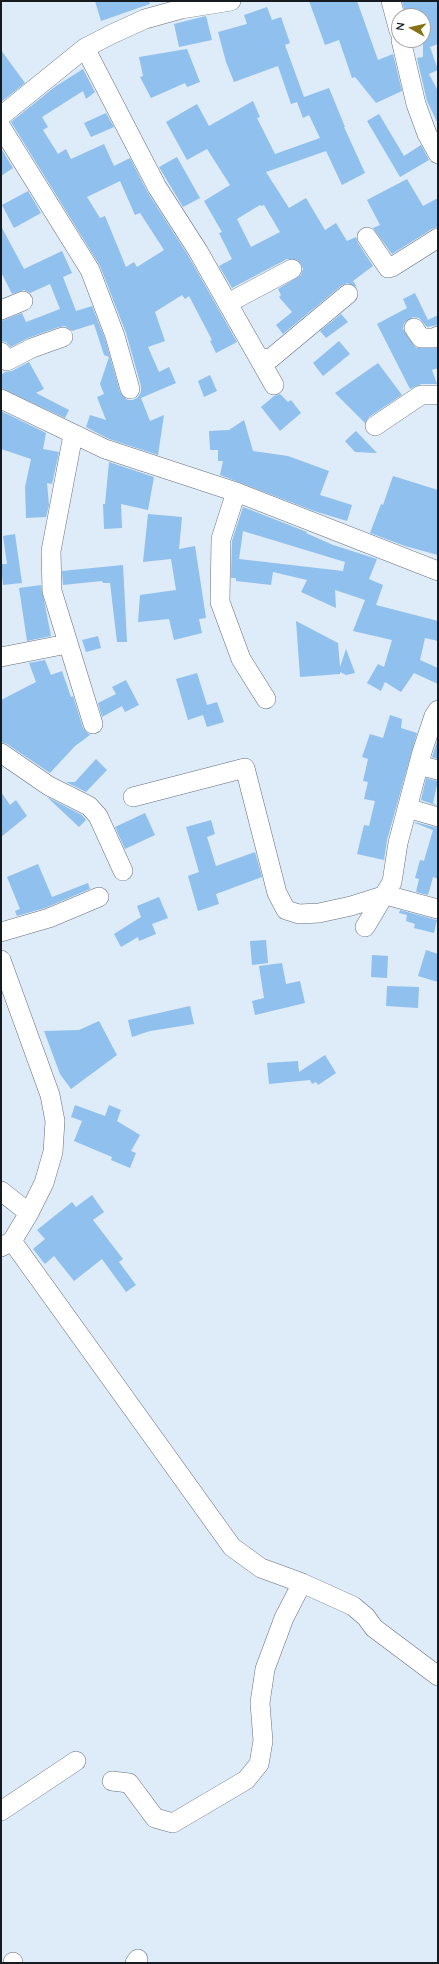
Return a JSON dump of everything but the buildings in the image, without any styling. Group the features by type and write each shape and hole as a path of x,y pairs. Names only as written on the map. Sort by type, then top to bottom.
{"street":[{"path":"1,116 85,48 145,19 181,9 231,1"},
{"path":"85,48 157,187 228,303 274,385"},
{"path":"403,48 416,104 427,134 438,154"},
{"path":"1,127 90,270 115,336 130,389"},
{"path":"367,237 388,268 392,267 438,238"},
{"path":"228,303 292,269"},
{"path":"258,357 270,358 348,294"},
{"path":"1,310 23,301"},
{"path":"414,328 421,338 434,338 438,336"},
{"path":"1,352 7,361 32,348 63,337"},
{"path":"375,426 421,395 438,395"},
{"path":"1,399 73,435 105,449 236,492 438,571"},
{"path":"73,435 51,551 52,591 67,644 93,724"},
{"path":"236,492 221,539 220,602 241,659 266,700"},
{"path":"1,657 67,644"},
{"path":"366,927 386,895 387,889 392,882 398,843 419,765 433,737 434,716 438,710"},
{"path":"1,753 49,786 89,806 98,816 123,871"},
{"path":"419,765 438,770"},
{"path":"133,797 245,768 277,893 286,910 299,914 319,914 386,895 438,908"},
{"path":"408,808 438,817"},
{"path":"1,932 48,918 99,896"},
{"path":"1,960 4,980 50,1095 55,1121 53,1152 44,1184 29,1214 6,1244 232,1546 261,1568 302,1583 353,1606 366,1617 374,1628 438,1676"},
{"path":"1,1191 29,1214"},
{"path":"112,1781 129,1783 155,1818 173,1823 246,1780 259,1764 263,1740 260,1704 265,1669 284,1618 302,1583"},
{"path":"1,1811 76,1761"}]}
